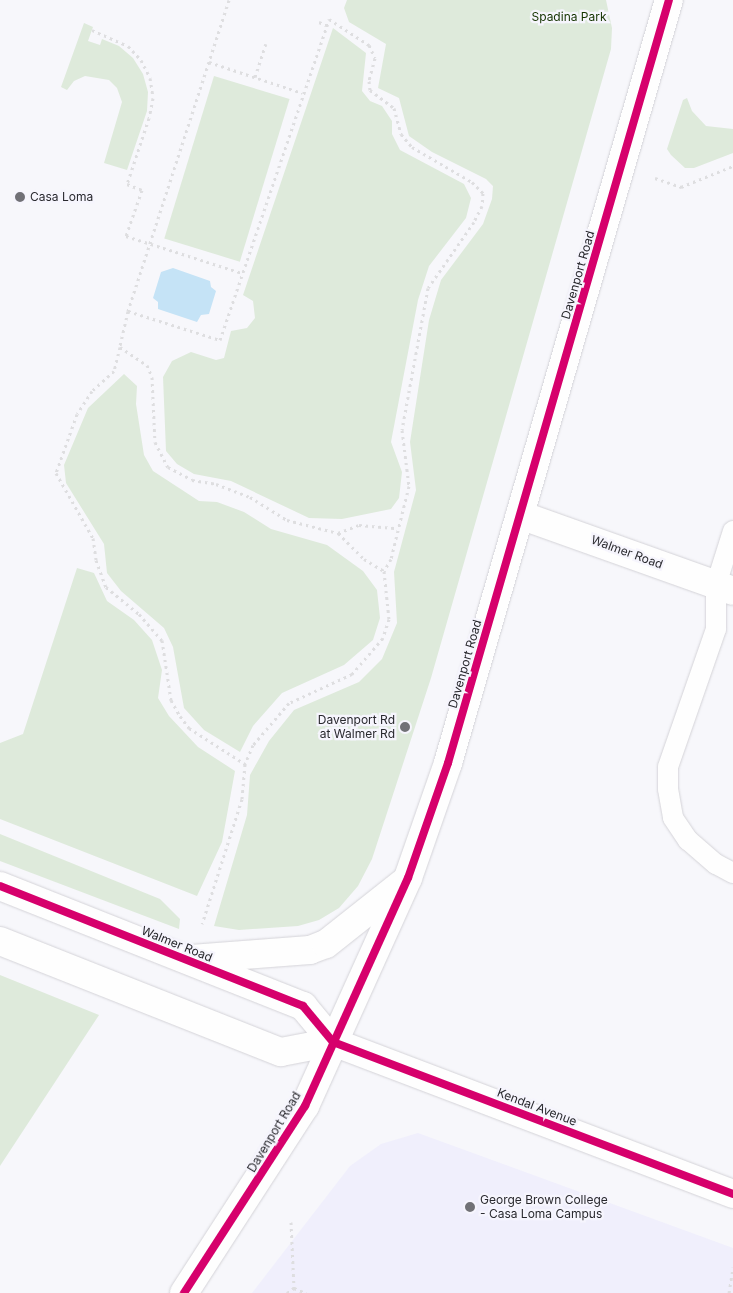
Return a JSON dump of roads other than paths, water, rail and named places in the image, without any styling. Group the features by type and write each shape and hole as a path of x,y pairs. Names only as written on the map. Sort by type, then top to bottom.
{"street":[{"name":"Davenport Road","path":"184,1293 305,1106 408,878 448,763 669,0"},
{"name":"Walmer Road","path":"520,515 725,588"},
{"path":"186,960 310,950 326,944 408,878"},
{"name":"Walmer Road","path":"0,886 303,1006 333,1042"},
{"path":"0,941 281,1052 333,1042"},
{"name":"Kendal Avenue","path":"333,1042 733,1194"}],"lane":[{"path":"733,531 725,588 716,629 668,767 668,788 673,818 688,840 716,864 733,873"}],"water":[{"path":"173,268 210,281 211,287 216,291 209,314 201,315 197,322 158,309 158,302 153,298 161,272"}],"place":[{"name":"Casa Loma","path":"20,197"},
{"name":"Davenport Rd at Walmer Rd","path":"405,727"},
{"name":"George Brown College - Casa Loma Campus","path":"470,1207"}],"park label":[{"name":"Spadina Park","path":"569,17"}]}
